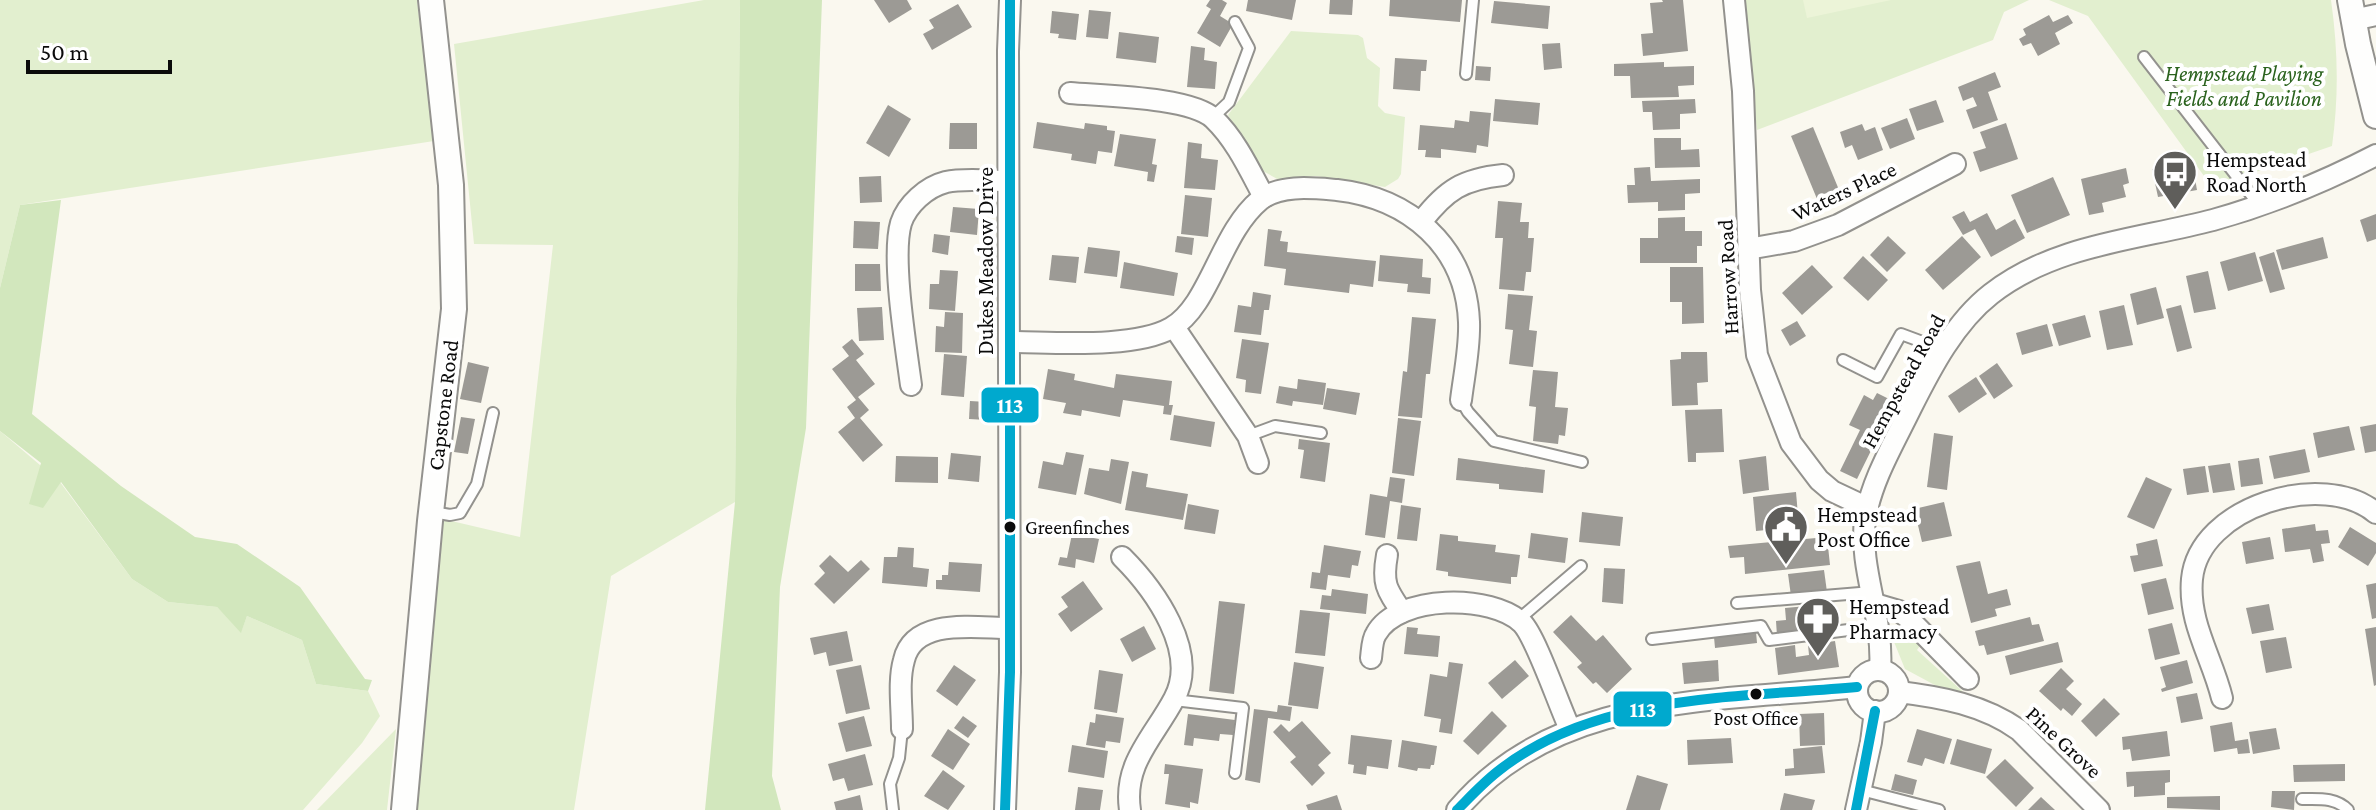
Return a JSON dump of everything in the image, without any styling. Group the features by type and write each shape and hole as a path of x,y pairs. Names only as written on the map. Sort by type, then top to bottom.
{"street":[{"name":"Capstone Road","path":"404,810 431,511 454,309 451,185 431,0"},
{"name":"Dukes Meadow Drive","path":"1005,810 1009,628 1010,0"},
{"name":"Harrow Road","path":"1734,0 1743,91 1748,249 1757,355 1791,443 1819,480 1832,491 1868,508"},
{"path":"2360,12 2376,116"},
{"path":"1070,93 1175,103 1202,111 1213,117 1231,141 1264,197"},
{"name":"Hempstead Road","path":"1880,670 1880,626 1864,549 1868,508 1883,465 1900,430 1944,350 1973,310 2004,285 2060,256 2098,244 2211,220 2284,198 2376,155"},
{"name":"Waters Place","path":"1748,249 1794,241 1838,225 1955,164"},
{"path":"1422,221 1437,203 1459,185 1503,175"},
{"path":"911,385 899,264 899,238 904,216 918,198 946,182 1008,181"},
{"path":"1010,342 1143,338 1174,327 1203,291 1237,226 1264,197 1301,188 1348,191 1388,202 1422,221 1445,251 1464,288 1469,325 1461,400"},
{"path":"1174,327 1248,436 1258,463"},
{"path":"2222,698 2197,628 2192,604 2194,565 2201,550 2222,525 2250,509 2276,500 2310,495 2347,498 2376,513"},
{"path":"1387,555 1383,575 1386,588 1402,612"},
{"path":"1122,557 1156,596 1170,622 1179,657 1178,689 1174,700 1134,762 1130,779 1130,810"},
{"path":"1874,598 1907,617 1968,679"},
{"path":"1371,658 1375,635 1402,612 1426,604 1456,603 1494,609 1518,620 1530,635 1570,729"},
{"path":"902,729 902,673 907,650 914,641 924,634 948,628 1009,628"},
{"path":"1880,670 1896,679 1899,692 1888,709 1875,711 1859,700 1857,687 1863,676 1880,670"},
{"path":"1457,810 1485,780 1527,750 1570,729 1609,716 1649,708 1857,687"},
{"name":"Pine Grove","path":"1899,692 1962,704 2006,720 2099,810"},
{"path":"1858,800 1875,711"}],"lane":[{"path":"1466,74 1473,0"},
{"path":"1213,117 1229,102 1249,48 1235,22"},
{"path":"2144,57 2259,205"},
{"path":"1843,360 1877,377 1901,334 1944,350"},
{"path":"1461,400 1494,441 1582,462"},
{"path":"431,511 450,515 460,513 477,484 493,413"},
{"path":"1248,436 1275,426 1321,433"},
{"path":"1518,620 1581,566"},
{"path":"1737,603 1874,598"},
{"path":"1652,639 1761,626 1769,640 1880,626"},
{"path":"1174,700 1243,708 1235,773"},
{"path":"893,810 890,784 899,758 902,729"},
{"path":"2302,799 2326,799 2342,803 2348,810"},
{"path":"1858,800 1939,810"}],"green space":[{"path":"0,0 417,0 434,141 20,205 0,288"},
{"path":"704,0 740,0 735,502 611,576 574,810 412,810 443,519 520,537 553,245 474,244 454,44"},
{"path":"740,0 822,0 806,428 780,587 772,776 781,810 705,810 735,502"},
{"path":"1741,0 2029,0 2004,12 1993,40 1757,130"},
{"path":"1803,0 1891,0 1807,18"},
{"name":"Hempstead Playing Fields and Pavilion","path":"2049,0 2331,0 2337,73 2332,146 2212,187 2088,16"},
{"path":"1291,31 1358,35 1363,38 1367,58 1380,68 1378,106 1385,113 1405,117 1401,174 1398,179 1385,187 1316,176 1279,180 1263,171 1228,115"},
{"path":"61,200 32,414 121,486 195,537 237,544 300,587 365,679 372,680 368,691 316,684 302,640 247,616 241,633 217,607 168,602 132,579 61,482 43,508 29,504 41,463 0,431 0,288 20,205"},
{"path":"0,431 60,482 132,579 168,602 217,607 241,632 247,616 302,640 316,684 368,691 380,716 362,743 303,810 0,810"},
{"path":"1900,630 1921,644 1917,650 1971,699 1944,690 1905,669 1892,637"},
{"path":"396,729 387,810 317,810"}],"building":[{"path":"874,0 907,0 912,9 889,23"},
{"path":"1210,0 1227,3 1220,16 1233,24 1220,47 1197,33 1211,9 1206,6"},
{"path":"1248,0 1296,0 1292,20 1246,11"},
{"path":"1330,0 1353,0 1352,15 1329,14"},
{"path":"1390,0 1462,0 1460,22 1389,16"},
{"path":"1683,0 1688,51 1643,56 1641,34 1653,33 1650,3"},
{"path":"1494,1 1550,6 1548,29 1491,23"},
{"path":"958,4 972,27 932,50 923,34 934,28 929,20"},
{"path":"1089,10 1111,12 1108,39 1086,37"},
{"path":"1052,11 1079,14 1076,40 1058,38 1059,34 1050,33"},
{"path":"2049,15 2053,22 2068,15 2073,23 2055,33 2060,44 2038,56 2031,43 2023,46 2019,39 2026,35 2023,29"},
{"path":"1119,32 1159,37 1156,63 1116,58"},
{"path":"1560,43 1562,68 1544,70 1542,44"},
{"path":"1191,46 1205,48 1204,60 1217,62 1215,89 1187,87"},
{"path":"1395,58 1427,60 1426,71 1421,71 1420,91 1393,89"},
{"path":"1664,62 1664,67 1694,66 1694,85 1678,86 1679,97 1631,98 1630,76 1614,76 1614,64"},
{"path":"1476,66 1491,67 1490,81 1475,80"},
{"path":"1995,72 2001,87 1988,92 1998,120 1973,129 1966,110 1977,106 1973,97 1963,101 1958,87"},
{"path":"1495,99 1540,103 1538,125 1493,121"},
{"path":"1695,99 1696,113 1680,114 1680,129 1653,130 1652,112 1643,112 1642,101"},
{"path":"1936,100 1944,122 1917,131 1909,109"},
{"path":"888,105 911,119 889,157 866,143"},
{"path":"1470,111 1491,113 1488,147 1477,145 1476,153 1441,149 1441,158 1425,157 1426,150 1418,150 1420,125 1454,128 1455,120 1469,122"},
{"path":"1907,118 1915,139 1890,149 1881,128"},
{"path":"1037,122 1084,129 1085,123 1107,126 1107,130 1115,131 1112,153 1098,151 1096,164 1071,160 1072,154 1033,148"},
{"path":"950,123 977,123 977,149 949,149"},
{"path":"2006,123 2018,159 1980,172 1973,152 1986,148 1980,132"},
{"path":"1862,124 1865,131 1875,127 1883,150 1858,160 1852,145 1845,148 1840,132"},
{"path":"1813,127 1844,202 1822,211 1791,136"},
{"path":"1120,134 1156,139 1152,164 1157,165 1154,182 1147,181 1148,172 1114,166"},
{"path":"1654,138 1681,138 1681,150 1699,149 1700,167 1655,168"},
{"path":"1188,142 1202,144 1201,158 1218,160 1215,190 1184,188"},
{"path":"2192,162 2197,190 2158,197 2152,169"},
{"path":"1650,167 1651,181 1700,179 1700,193 1685,194 1685,210 1658,211 1658,202 1628,203 1627,185 1635,185 1634,168"},
{"path":"2126,168 2129,183 2123,185 2126,197 2102,203 2104,212 2089,215 2081,179"},
{"path":"881,176 882,202 860,203 859,177"},
{"path":"2053,177 2070,215 2027,233 2011,195"},
{"path":"1185,195 1212,198 1208,237 1181,234"},
{"path":"1498,201 1522,203 1520,222 1529,222 1528,238 1534,238 1531,272 1526,272 1524,291 1499,289 1503,238 1495,238"},
{"path":"953,207 979,209 977,235 950,232"},
{"path":"1964,211 1970,222 1987,213 1996,230 2015,219 2025,238 1991,257 1975,229 1963,235 1952,217"},
{"path":"2376,214 2376,239 2367,242 2360,220"},
{"path":"1685,217 1685,231 1702,231 1702,246 1697,246 1697,263 1640,263 1640,238 1658,238 1658,218"},
{"path":"854,221 880,222 878,249 853,248"},
{"path":"1268,229 1282,231 1280,241 1288,242 1287,252 1376,261 1373,287 1350,284 1349,293 1284,285 1286,269 1264,266"},
{"path":"934,234 950,236 948,255 932,252"},
{"path":"1177,236 1194,238 1192,255 1175,252"},
{"path":"1888,236 1906,253 1887,272 1870,255"},
{"path":"1962,236 1981,257 1943,290 1925,270"},
{"path":"2323,237 2328,258 2282,270 2276,250"},
{"path":"1088,247 1120,251 1117,277 1084,273"},
{"path":"2255,252 2263,281 2228,291 2220,262"},
{"path":"2274,252 2285,289 2270,293 2259,257"},
{"path":"1052,255 1079,257 1076,283 1049,280"},
{"path":"1380,255 1423,259 1422,277 1431,278 1430,294 1407,292 1408,284 1378,281"},
{"path":"1863,256 1888,280 1868,301 1843,278"},
{"path":"1124,262 1178,273 1174,296 1120,288"},
{"path":"855,264 880,264 881,291 855,291"},
{"path":"1812,265 1833,287 1802,315 1782,293"},
{"path":"1670,267 1703,267 1704,323 1682,324 1682,302 1670,302"},
{"path":"940,270 958,271 955,311 929,309 930,284 939,284"},
{"path":"2208,271 2216,309 2194,313 2186,276"},
{"path":"2156,287 2164,318 2137,325 2130,294"},
{"path":"1253,292 1271,295 1269,310 1264,310 1261,335 1234,332 1238,305 1251,307"},
{"path":"1508,294 1533,296 1529,330 1537,331 1533,367 1509,364 1513,330 1505,329"},
{"path":"2124,305 2133,345 2107,350 2099,311"},
{"path":"2181,305 2192,348 2177,352 2166,309"},
{"path":"882,307 884,340 859,341 857,308"},
{"path":"945,312 963,313 962,353 935,352 936,326 944,327"},
{"path":"2085,315 2091,337 2059,346 2052,324"},
{"path":"1412,317 1436,319 1422,418 1398,416 1403,371 1407,372"},
{"path":"1797,321 1806,336 1790,346 1781,330"},
{"path":"2047,324 2053,346 2022,355 2016,333"},
{"path":"852,339 864,354 856,360 875,384 858,397 869,410 860,418 883,445 863,462 838,432 855,418 847,407 856,400 832,369 849,356 842,347"},
{"path":"1242,339 1269,343 1261,394 1245,392 1246,380 1236,378"},
{"path":"1681,352 1707,352 1708,382 1697,383 1698,405 1672,406 1670,360 1681,359"},
{"path":"944,354 967,356 964,397 941,395"},
{"path":"468,362 489,367 481,403 460,399"},
{"path":"1997,363 2013,386 1994,399 1979,376"},
{"path":"1048,369 1075,374 1074,380 1114,388 1116,374 1172,381 1171,415 1163,414 1164,406 1123,400 1120,417 1082,410 1081,416 1063,413 1066,403 1043,399"},
{"path":"1533,370 1558,372 1555,407 1568,408 1565,436 1559,435 1558,444 1533,441 1536,407 1529,406"},
{"path":"1976,377 1987,394 1959,413 1948,396"},
{"path":"1298,379 1326,383 1323,405 1293,401 1292,406 1276,403 1279,386 1297,389"},
{"path":"1327,388 1360,393 1356,415 1323,409"},
{"path":"1877,393 1895,402 1857,479 1840,471 1860,430 1849,425 1864,395 1873,400"},
{"path":"970,401 987,402 986,420 969,419"},
{"path":"1722,409 1724,452 1696,453 1696,462 1688,462 1685,410"},
{"path":"1174,415 1215,422 1211,447 1170,440"},
{"path":"461,417 475,419 468,454 454,452"},
{"path":"1398,418 1421,421 1414,476 1392,473"},
{"path":"2376,424 2376,451 2365,453 2360,427"},
{"path":"2349,426 2355,450 2318,458 2313,433"},
{"path":"1934,433 1953,436 1947,490 1927,487"},
{"path":"1299,439 1330,443 1325,482 1300,478 1304,450 1298,449"},
{"path":"2305,449 2310,472 2274,479 2269,456"},
{"path":"1066,452 1084,455 1076,495 1038,488 1043,461 1063,465"},
{"path":"951,453 981,456 979,482 948,479"},
{"path":"896,456 938,457 938,483 895,482"},
{"path":"1766,456 1769,490 1743,494 1739,460"},
{"path":"1458,458 1545,470 1543,493 1499,489 1499,484 1456,480"},
{"path":"2259,458 2263,484 2241,487 2238,461"},
{"path":"1111,459 1129,462 1121,504 1084,494 1089,468 1109,471"},
{"path":"2230,463 2235,490 2213,493 2208,466"},
{"path":"2205,466 2209,492 2187,495 2183,469"},
{"path":"1132,471 1148,474 1146,487 1188,494 1183,520 1125,510"},
{"path":"1390,477 1405,479 1402,503 1390,501 1385,538 1365,535 1370,494 1387,497"},
{"path":"2146,477 2172,489 2154,529 2127,517"},
{"path":"1796,492 1799,527 1756,531 1753,497"},
{"path":"1944,502 1952,536 1922,542 1914,509"},
{"path":"1188,504 1219,510 1215,534 1184,529"},
{"path":"1401,505 1421,508 1417,541 1397,539"},
{"path":"1582,512 1623,517 1620,546 1579,542"},
{"path":"2315,524 2316,531 2328,530 2330,543 2321,544 2324,561 2313,563 2310,549 2285,552 2282,529"},
{"path":"2350,527 2376,543 2376,553 2368,566 2338,547"},
{"path":"1531,533 1568,538 1565,563 1528,558"},
{"path":"1072,534 1099,539 1094,563 1076,559 1075,568 1058,565 1060,557 1067,558"},
{"path":"1440,534 1458,536 1458,541 1496,545 1495,552 1520,555 1517,577 1511,577 1511,584 1448,576 1448,572 1436,570"},
{"path":"1827,537 1830,565 1745,574 1744,557 1730,558 1728,546"},
{"path":"2270,537 2274,559 2246,564 2242,542"},
{"path":"2157,539 2163,566 2134,572 2130,556 2138,555 2136,544"},
{"path":"1324,545 1361,551 1358,566 1352,565 1350,578 1328,575 1326,590 1310,588 1312,572 1320,573"},
{"path":"898,547 914,548 913,567 929,569 927,587 882,583 884,557 897,557"},
{"path":"830,555 848,572 861,560 870,569 834,604 814,584 825,573 819,566"},
{"path":"1980,561 1988,594 2007,589 2011,605 1995,609 1997,616 1971,623 1956,566"},
{"path":"949,562 982,564 980,592 936,589 936,580 948,575"},
{"path":"1604,568 1625,569 1623,604 1602,602"},
{"path":"1824,570 1827,592 1791,596 1788,574"},
{"path":"2166,578 2174,609 2148,615 2141,584"},
{"path":"1083,581 1103,609 1071,632 1058,614 1068,607 1061,597"},
{"path":"2376,583 2376,618 2372,619 2366,585"},
{"path":"1332,589 1368,594 1366,614 1320,609 1322,595 1331,596"},
{"path":"1219,601 1245,604 1234,694 1209,691"},
{"path":"1829,604 1832,630 1777,636 1776,621 1786,620 1785,608"},
{"path":"2269,604 2274,630 2252,634 2246,608"},
{"path":"1300,610 1330,613 1325,656 1295,653"},
{"path":"1571,615 1596,641 1603,635 1632,669 1607,693 1577,667 1582,663 1553,632"},
{"path":"2030,617 2032,625 2039,624 2044,641 1987,655 1984,645 1979,646 1975,631"},
{"path":"2172,623 2180,654 2155,660 2148,629"},
{"path":"1144,626 1156,649 1132,662 1120,639"},
{"path":"1407,627 1418,628 1417,634 1440,636 1438,657 1404,654"},
{"path":"2376,627 2376,685 2374,686 2365,629"},
{"path":"847,631 853,661 829,666 826,652 814,655 810,638"},
{"path":"1756,632 1757,643 1715,648 1714,637"},
{"path":"2286,637 2292,668 2266,673 2260,641"},
{"path":"1835,641 1839,667 1778,675 1775,648 1795,645 1796,657 1809,655 1808,645"},
{"path":"2058,642 2063,662 2010,675 2005,656"},
{"path":"1515,660 1529,676 1502,699 1488,683"},
{"path":"1718,660 1719,681 1684,684 1682,663"},
{"path":"2187,660 2193,683 2162,692 2161,689 2166,687 2160,667"},
{"path":"1294,662 1324,667 1318,709 1288,705"},
{"path":"1449,662 1463,664 1452,734 1439,732 1441,719 1424,716 1430,674 1447,677"},
{"path":"861,665 870,709 846,714 836,670"},
{"path":"954,665 976,680 957,706 936,691"},
{"path":"2061,668 2074,681 2066,689 2082,704 2072,716 2063,708 2061,711 2039,691"},
{"path":"1099,670 1123,674 1117,713 1094,709"},
{"path":"2197,693 2203,719 2181,723 2176,697"},
{"path":"2104,698 2120,714 2096,737 2081,721"},
{"path":"1278,705 1292,707 1290,721 1268,718 1260,783 1245,780 1254,709 1277,712"},
{"path":"1492,711 1507,726 1478,755 1463,741"},
{"path":"1824,713 1825,745 1800,746 1799,714"},
{"path":"1096,714 1124,718 1120,743 1106,741 1105,748 1086,745 1090,722 1095,723"},
{"path":"1188,714 1235,720 1233,735 1220,734 1219,741 1194,738 1193,746 1184,745"},
{"path":"864,716 872,746 846,752 838,723"},
{"path":"963,716 977,726 968,738 954,728"},
{"path":"1302,721 1331,753 1318,765 1325,773 1312,786 1290,762 1296,757 1273,732 1281,724 1289,732"},
{"path":"2232,722 2235,741 2248,739 2250,753 2238,754 2237,748 2214,752 2210,726"},
{"path":"2276,728 2280,749 2253,754 2249,732"},
{"path":"948,729 970,744 953,770 931,756"},
{"path":"1917,729 1952,739 1944,764 1925,758 1922,766 1907,762"},
{"path":"2167,731 2170,756 2132,761 2130,749 2123,750 2122,737"},
{"path":"1351,735 1392,740 1388,769 1367,766 1366,775 1353,773 1354,765 1348,764"},
{"path":"1731,738 1733,763 1688,765 1687,740"},
{"path":"1957,739 1992,749 1985,774 1950,764"},
{"path":"1402,740 1437,746 1434,765 1430,769 1418,768 1417,771 1398,767"},
{"path":"1072,745 1108,751 1104,778 1068,772"},
{"path":"1822,746 1825,773 1785,776 1785,769 1794,768 1793,749"},
{"path":"865,754 873,785 848,791 844,778 833,781 828,764"},
{"path":"2005,759 2034,788 2016,807 1986,777"},
{"path":"1165,764 1203,769 1198,804 1190,802 1190,808 1165,804 1169,774 1164,774"},
{"path":"2345,764 2345,781 2294,782 2293,765"},
{"path":"943,770 965,786 948,810 924,796"},
{"path":"2170,770 2165,795 2134,797 2134,786 2127,787 2126,772"},
{"path":"1895,774 1917,780 1913,795 1891,790"},
{"path":"1637,775 1668,784 1660,810 1626,810"},
{"path":"1078,787 1103,790 1100,810 1075,810"},
{"path":"2272,791 2295,791 2294,810 2271,807"},
{"path":"1784,793 1815,800 1812,810 1780,810"},
{"path":"860,795 863,810 836,810 834,802"},
{"path":"1337,795 1342,810 1308,810 1306,805"},
{"path":"2220,796 2220,810 2167,808 2167,797"},
{"path":"2041,797 2055,810 2028,810"}],"transit line":[{"name":"113","path":"1005,810 1010,672 1010,0"},
{"name":"113","path":"1457,810 1497,772 1536,746 1578,727 1623,713 1717,698 1857,687"},
{"name":"113","path":"1856,810 1875,711"}],"place":[{"name":"Hempstead Road North","path":"2175,211"},
{"name":"Greenfinches","path":"1010,527"},
{"name":"Hempstead Post Office","path":"1786,566"},
{"name":"Hempstead Pharmacy","path":"1818,658"},
{"name":"Post Office","path":"1756,694"}]}
